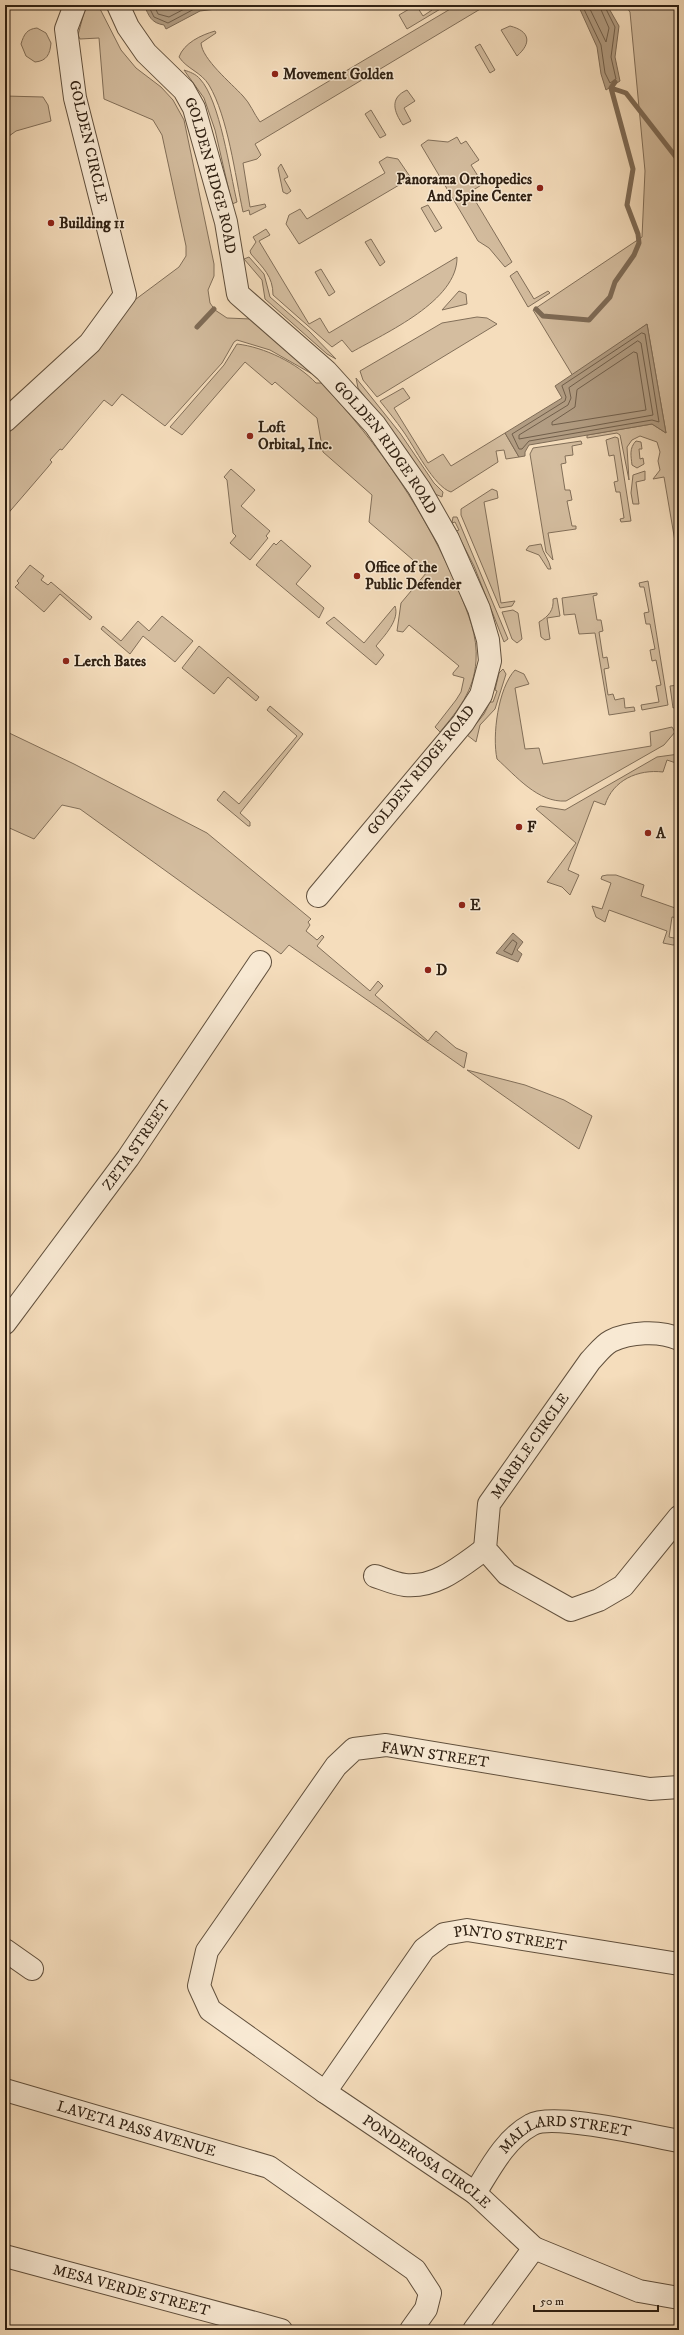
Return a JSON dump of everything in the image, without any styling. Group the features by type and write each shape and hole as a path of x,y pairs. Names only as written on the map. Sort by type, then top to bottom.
{"street":[{"name":"GOLDEN CIRCLE","path":"5,421 90,343 125,295 75,98 66,29 75,5"},
{"name":"GOLDEN RIDGE ROAD","path":"118,5 128,27 146,52 184,90 194,108 226,222 238,294 326,371 375,425 419,488 448,539 479,609 488,640 490,661 481,695 463,723 318,896"},
{"name":"ZETA STREET","path":"5,1323 128,1158 260,962"},
{"name":"MARBLE CIRCLE","path":"485,1549 489,1504 590,1361 610,1341 629,1335 648,1333 679,1339"},
{"path":"375,1576 405,1585 435,1581 454,1572 485,1549 507,1574 571,1610 599,1600 623,1586 679,1517"},
{"name":"FAWN STREET","path":"199,1986 207,1951 336,1766 354,1749 386,1745 650,1789 679,1787"},
{"name":"PINTO STREET","path":"325,2092 424,1949 444,1934 467,1930 679,1964"},
{"path":"5,1950 32,1969"},
{"name":"PONDEROSA CIRCLE","path":"199,1986 210,2010 325,2092 475,2193 534,2248 639,2291 679,2298"},
{"name":"LAVETA PASS AVENUE","path":"5,2090 269,2167 415,2270 430,2293 426,2309 411,2330"},
{"name":"MALLARD STREET","path":"475,2193 508,2143 532,2124 560,2120 679,2141"},
{"path":"474,2330 534,2248"},
{"name":"MESA VERDE STREET","path":"5,2256 281,2330"}],"shaded area":[{"path":"86,5 98,5 121,50 136,68 161,87 173,100 184,120 214,264 214,276 208,290 210,303 215,310 227,318 251,319 314,375 270,350 237,340 234,342 222,363 165,426 122,394 112,406 104,400 62,450 60,449 50,460 52,462 5,517 5,430 128,305 179,267 186,256 186,246 162,135 153,120 104,99 99,38 80,39 78,35"},
{"path":"416,5 423,16 432,10 429,5 447,5 407,29 399,15"},
{"path":"457,5 487,5 255,144 261,155 257,159 243,163 250,207 265,204 266,207 250,215 249,210 243,212 226,129 216,98 206,81 186,65 179,57 181,52 189,44 199,37 215,31 216,33 201,43 206,56 250,105 260,122"},
{"path":"625,5 679,5 679,553 677,553 664,477 653,479 660,470 658,461 660,452 657,442 640,436 632,440 627,447 629,480 620,435 617,433 587,438 587,435 652,424 666,433 647,324 573,376 533,310 642,237 645,171 630,12"},
{"path":"510,26 522,31 527,38 525,47 517,56 501,30"},
{"path":"37,28 46,33 51,43 47,56 42,60 35,62 26,56 21,44 26,33"},
{"path":"480,44 495,70 490,73 475,47"},
{"path":"184,70 195,74 200,79 207,89 213,103 219,120 237,202 232,204 215,130 204,98"},
{"path":"407,90 415,101 404,108 411,121 403,125 397,115 395,101 401,93"},
{"path":"5,96 43,97 48,105 51,121 16,131 5,139"},
{"path":"371,110 386,135 380,138 365,114"},
{"path":"457,137 461,144 466,141 479,160 471,165 483,184 470,192 512,262 505,267 489,248 478,241 421,145 428,140 448,142"},
{"path":"387,157 398,159 411,178 299,244 286,224 289,215 300,209 307,219 385,173 379,162"},
{"path":"281,164 288,177 284,179 291,191 287,194 283,192 278,168"},
{"path":"428,205 442,228 435,232 421,208"},
{"path":"266,229 270,235 259,241 309,324 320,318 329,333 457,257 454,273 446,288 417,314 352,352 342,340 332,347 273,295 273,288 269,277 250,251 256,242 253,237"},
{"path":"371,239 385,262 380,266 365,242"},
{"path":"249,257 264,274 270,297 309,331 336,359 327,354 265,299 262,280 244,259"},
{"path":"321,269 335,292 329,296 315,272"},
{"path":"517,271 534,299 548,291 550,293 528,307 510,276"},
{"path":"459,291 466,294 467,304 442,310"},
{"path":"477,317 487,318 497,324 377,397 363,380 360,371 442,323"},
{"path":"237,344 269,352 280,357 299,369 316,383 321,383 363,430 382,455 417,508 432,535 466,608 472,625 476,652 475,672 464,700 440,732 435,727 461,692 464,678 453,675 459,666 409,625 403,632 397,631 401,603 427,572 369,522 372,495 323,452 317,418 275,382 272,385 245,362 182,435 170,427 224,365"},
{"path":"356,378 400,433 434,483 443,492 442,497 435,494 407,451 358,388"},
{"path":"403,388 410,398 394,408 428,463 443,454 451,466 505,433 519,457 506,459 504,450 496,451 498,462 451,492 445,489 431,474 403,431 380,401"},
{"path":"615,437 618,438 631,521 621,522 620,519 624,518 620,492 616,492 614,482 618,481 614,455 609,456 606,440"},
{"path":"581,441 582,444 572,446 573,455 565,456 566,463 561,464 565,490 570,490 572,500 567,501 572,526 576,526 576,529 548,533 553,560 546,552 530,454 533,448"},
{"path":"636,441 641,442 642,449 639,449 640,459 643,458 644,464 637,468 632,465 631,455 632,446"},
{"path":"231,469 255,490 241,506 270,531 266,536 268,538 250,560 230,543 236,536 233,533 227,480 224,477"},
{"path":"645,471 645,480 636,482 639,504 633,504 631,493 633,475"},
{"path":"492,489 497,491 498,498 484,502 501,603 515,601 512,606 500,608 461,515 461,509"},
{"path":"453,517 457,517 508,639 504,642 474,566 456,531 459,530 455,522 452,523"},
{"path":"281,540 311,566 296,584 324,608 319,618 256,565 274,543 276,545"},
{"path":"541,544 551,569 548,569 539,555 526,550 529,546"},
{"path":"30,565 44,576 41,580 48,585 51,582 92,617 90,620 60,594 44,612 15,587 19,583 17,581"},
{"path":"648,581 668,705 642,710 641,705 659,702 656,686 661,685 656,660 652,661 650,650 655,649 650,624 646,624 644,613 649,612 644,587 640,587 639,583"},
{"path":"597,593 597,595 593,596 597,620 601,620 603,631 599,632 603,658 607,657 609,668 604,669 608,695 613,694 615,700 624,698 625,708 634,707 635,711 609,715 595,633 579,634 575,614 564,615 562,598"},
{"path":"557,598 560,616 547,618 550,639 545,640 541,637 539,622 550,612 553,606 553,599"},
{"path":"395,606 396,611 393,622 387,633 376,646 384,655 376,665 326,623 334,617 364,643"},
{"path":"513,610 518,613 522,639 517,643 512,639 502,612"},
{"path":"162,616 193,641 175,662 143,636 130,654 101,629 103,626 121,641 138,621 149,631"},
{"path":"199,646 259,697 256,701 228,677 214,694 182,668"},
{"path":"503,669 506,674 495,709 480,725 476,742 467,735 484,714 490,702 493,702 497,691 495,690 499,673"},
{"path":"515,670 524,674 529,684 515,688 525,749 539,748 543,764 651,746 650,732 672,727 675,732 664,745 566,801 546,798 528,787 497,759 495,738 498,713 504,688"},
{"path":"679,685 679,706 673,708 670,686"},
{"path":"270,706 303,734 240,813 250,822 250,826 248,826 217,800 224,791 239,804 297,736 267,710"},
{"path":"5,731 74,764 207,833 311,919 308,922 310,925 306,931 317,940 322,935 324,937 317,946 370,991 378,981 383,986 375,995 428,1041 436,1031 456,1048 467,1053 464,1068 289,945 281,954 80,809 62,805 34,839 5,826"},
{"path":"679,754 679,764 667,760 663,772 645,772 628,778 620,783 609,796 605,805 594,801 568,870 579,875 570,895 562,887 547,882 576,843 536,809 540,806 565,810 657,757"},
{"path":"616,875 644,885 641,896 678,909 679,906 679,918 672,917 669,937 679,939 678,944 673,945 663,943 667,931 609,910 605,922 596,917 592,906 602,909 611,883 601,879 602,876"},
{"path":"467,1070 525,1085 564,1100 592,1116 579,1149"}],"water":[{"path":"144,5 230,5 224,8 200,11 166,29 164,25 153,21"},
{"path":"578,5 607,5 619,26 615,57 620,81 606,90 601,74 597,47"},
{"path":"647,324 666,433 652,424 529,445 525,452 525,456 519,457 505,433 562,398 555,386"},
{"path":"513,933 523,942 517,950 522,954 518,962 496,953"}],"waterway":[{"path":"536,309 543,316 589,320 610,297 615,282 634,255 639,243 638,234 627,205 633,169 611,88 615,82"},
{"path":"611,88 626,93 679,161"},
{"path":"197,327 214,309"}],"place":[{"name":"Movement Golden","path":"275,74"},
{"name":"Panorama Orthopedics And Spine Center","path":"540,188"},
{"name":"Building 11","path":"51,223"},
{"name":"Loft Orbital, Inc.","path":"250,436"},
{"name":"Office of the Public Defender","path":"357,576"},
{"name":"Lerch Bates","path":"66,661"},
{"name":"F","path":"519,827"},
{"name":"A","path":"648,833"},
{"name":"E","path":"462,905"},
{"name":"D","path":"428,970"}]}
